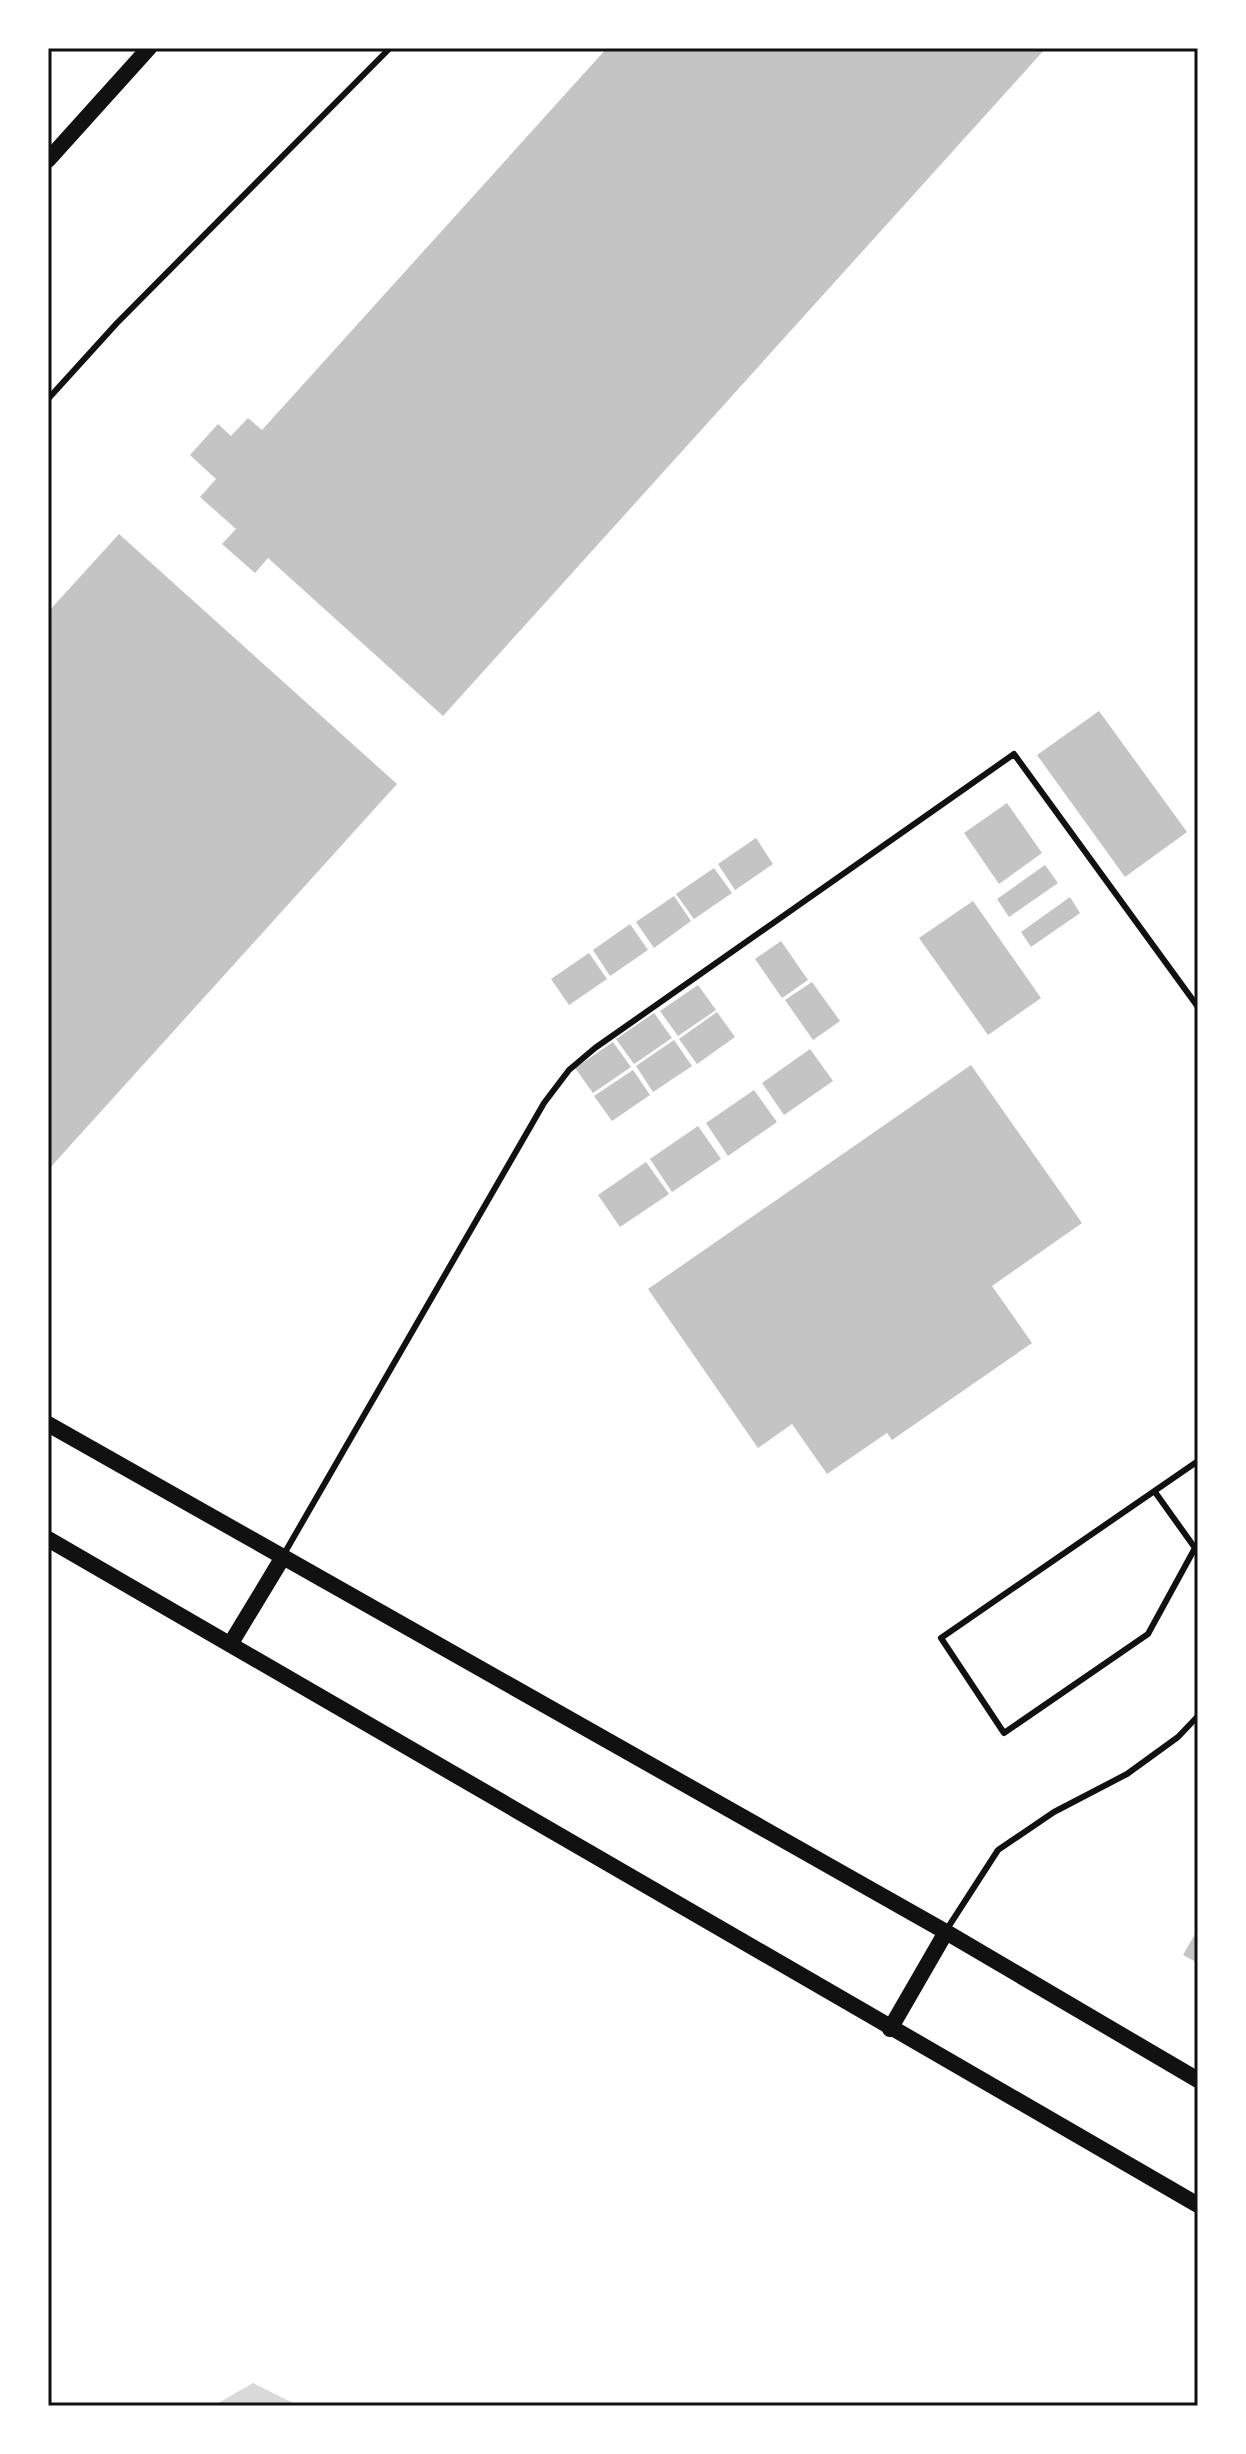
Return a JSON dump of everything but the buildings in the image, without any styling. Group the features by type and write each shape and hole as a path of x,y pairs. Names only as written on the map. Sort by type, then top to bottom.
{"main road":[{"path":"48,160 149,48"},
{"path":"48,1424 946,1932 1198,2080"},
{"path":"48,1539 1198,2205"},
{"path":"231,1643 283,1557"},
{"path":"890,2029 946,1932"}],"lane":[{"path":"48,399 117,323 390,48"},
{"path":"283,1557 544,1103 569,1070 595,1048 1014,754 1198,1007"},
{"path":"1155,1492 1195,1548 1148,1634 1004,1733 941,1638 1198,1461"},
{"path":"946,1932 998,1850 1054,1812 1127,1774 1178,1737 1198,1716"}],"shaded area":[{"path":"253,2383 299,2406 213,2406"}]}
